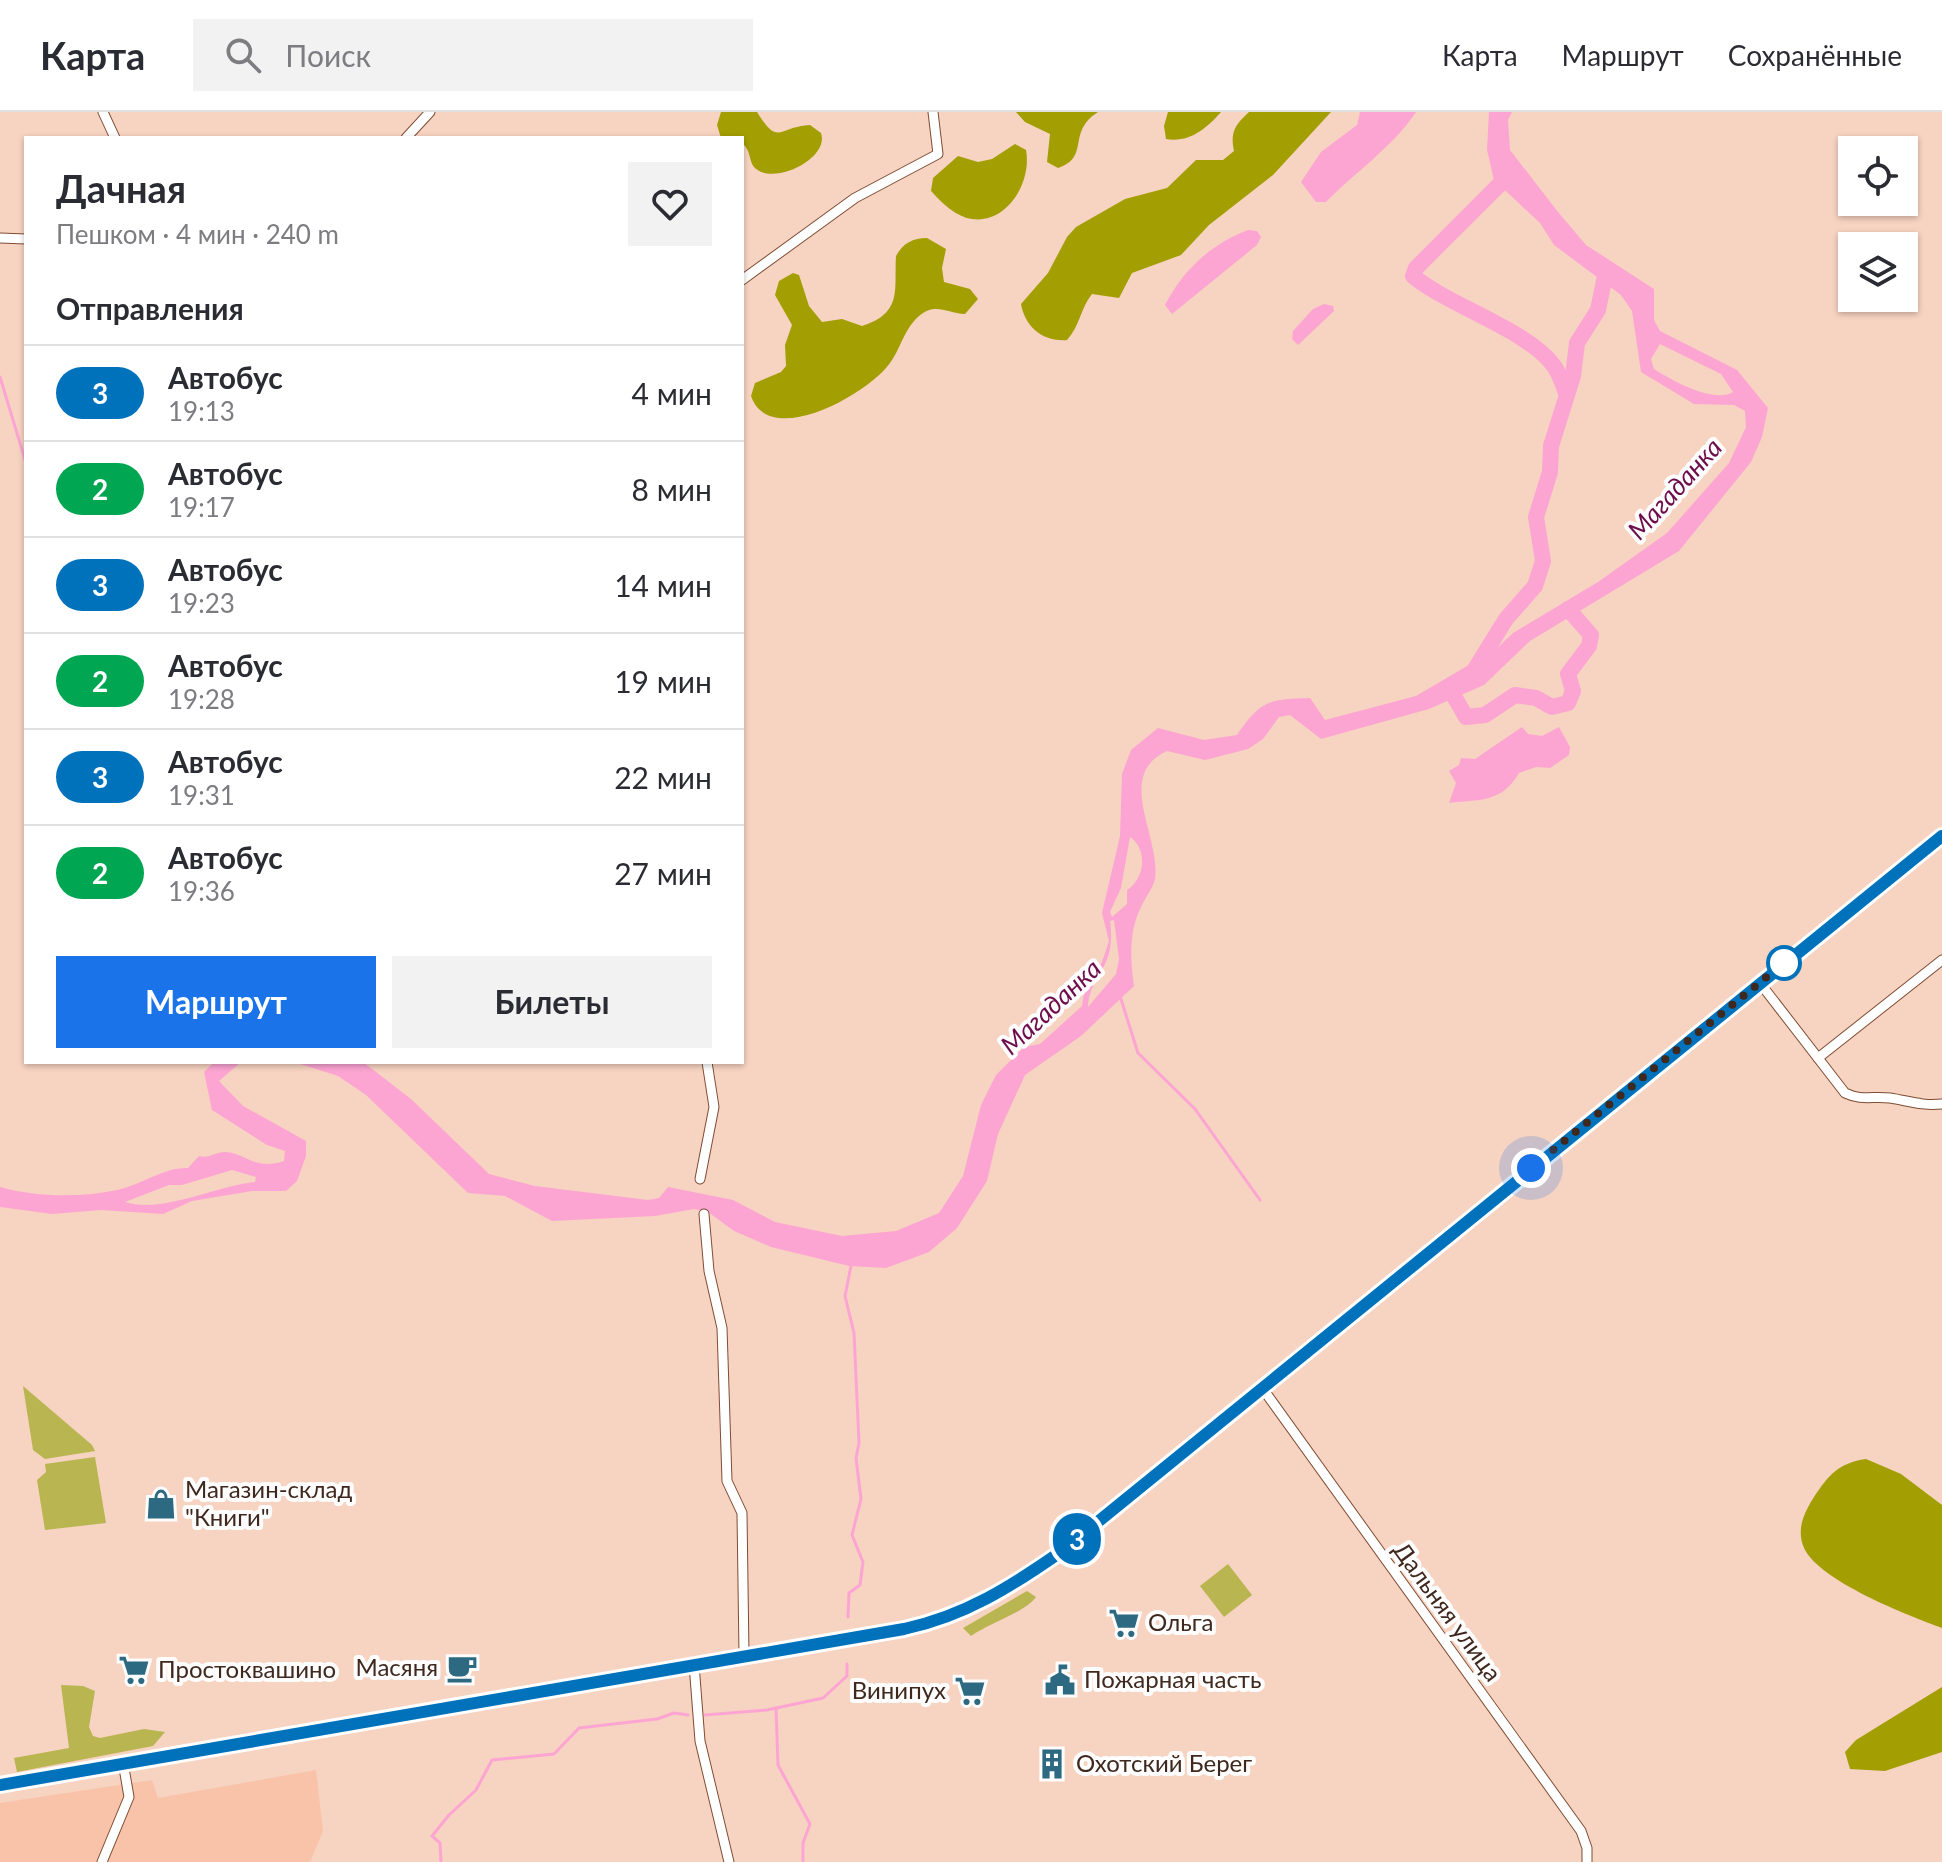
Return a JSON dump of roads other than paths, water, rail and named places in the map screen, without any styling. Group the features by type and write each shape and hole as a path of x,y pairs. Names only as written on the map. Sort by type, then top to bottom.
{"main road":[{"path":"0,1785 929,1623 990,1599 1062,1551 1942,836"}],"street":[{"path":"103,112 114,136"},
{"path":"408,136 430,112"},
{"path":"744,279 855,198 938,154 933,112"},
{"path":"0,238 24,239"},
{"path":"1818,1058 1942,960"},
{"path":"1760,983 1845,1093 1861,1101 1888,1098 1922,1106 1942,1104"},
{"path":"700,1179 714,1107 707,1064"},
{"path":"704,1214 709,1271 722,1328 727,1481 742,1513 744,1654"},
{"name":"Дальняя улица","path":"1263,1389 1581,1831 1587,1848 1587,1862"},
{"path":"694,1664 700,1741 729,1862"},
{"path":"102,1862 129,1797 123,1762"}],"waterway":[{"name":"Магаданка","path":"1506,168 1501,183 1416,268 1413,276 1542,353 1556,369 1567,395"},
{"name":"Магаданка","path":"1472,674 1506,619 1535,586 1543,561 1536,517 1550,472 1551,446 1573,376 1577,343 1598,310 1606,271"},
{"path":"0,377 24,456"},
{"path":"1451,691 1466,717 1485,715 1515,695 1536,698 1552,707 1568,703 1573,691 1568,674 1589,646 1591,635 1568,609"},
{"path":"1120,996 1138,1053 1195,1109 1260,1200"},
{"path":"848,1617 849,1593 860,1585 863,1562 852,1535 861,1499 856,1458 859,1443 854,1333 845,1296 851,1266"},
{"path":"705,1715 767,1710 823,1698 847,1676 847,1664"},
{"path":"776,1708 778,1765 810,1824 803,1843 803,1862"},
{"path":"441,1862 440,1843 432,1836 476,1790 492,1760 554,1754 579,1728 657,1719 674,1713 688,1715"}],"place":[{"name":"Магазин-склад \"Книги\"","path":"161,1504"},
{"name":"Ольга","path":"1124,1623"},
{"name":"Масяня","path":"462,1668"},
{"name":"Простоквашино","path":"134,1670"},
{"name":"Пожарная часть","path":"1060,1680"},
{"name":"Винипух","path":"970,1691"},
{"name":"Охотский Берег","path":"1052,1764"}]}
